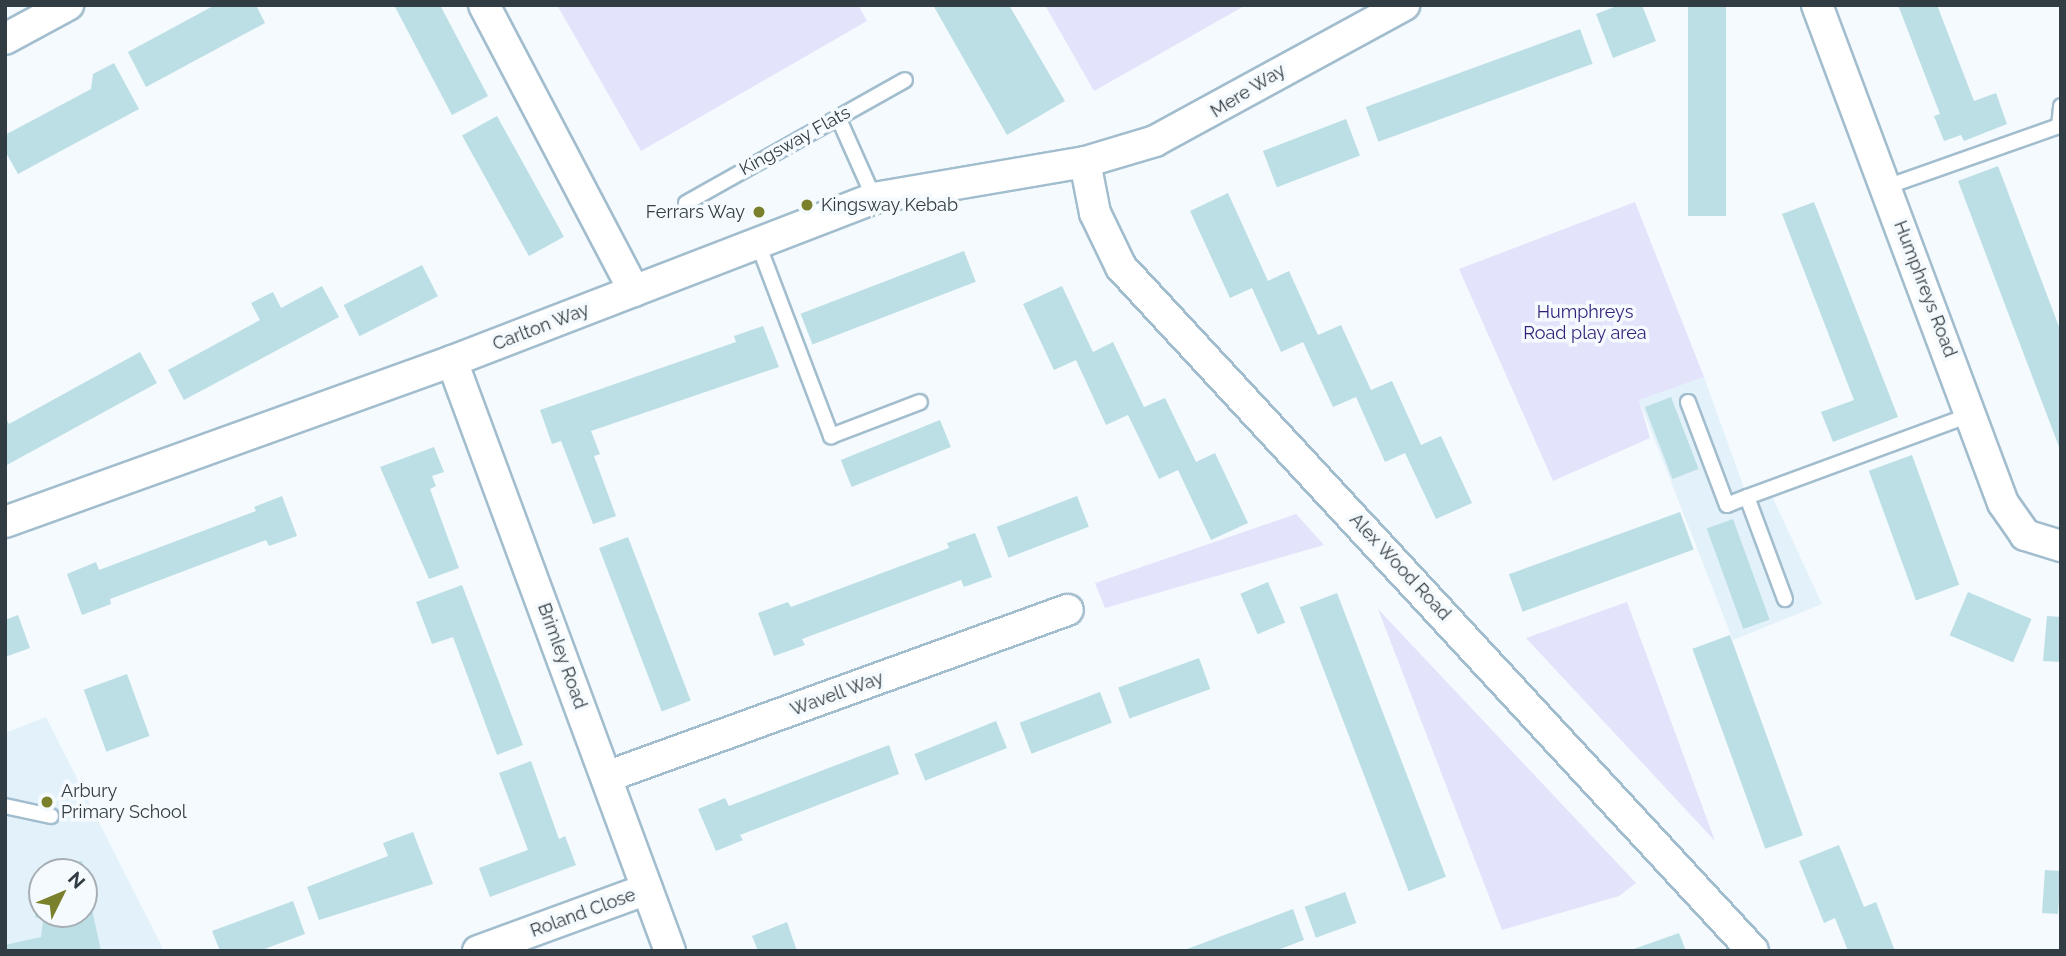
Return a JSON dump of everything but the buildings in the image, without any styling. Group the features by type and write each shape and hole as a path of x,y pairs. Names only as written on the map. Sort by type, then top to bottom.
{"street":[{"path":"5,39 68,5"},
{"path":"484,5 634,291"},
{"name":"Humphreys Road","path":"1817,5 2012,521 2025,535 2061,546"},
{"name":"Mere Way","path":"1085,162 1203,119 1316,48 1394,7"},
{"name":"Carlton Way","path":"5,522 452,361 874,198 1085,162"},
{"name":"Alex Wood Road","path":"1085,162 1095,214 1121,267 1753,951"},
{"name":"Brimley Road","path":"452,361 670,951"},
{"name":"Wavell Way","path":"606,777 1068,610"},
{"name":"Roland Close","path":"478,951 648,889"}],"lane":[{"name":"Kingsway Flats","path":"686,203 905,80"},
{"path":"1886,187 2059,126 2061,106"},
{"path":"838,117 874,198"},
{"path":"757,241 831,436 920,402"},
{"path":"1688,402 1727,505 1973,414"},
{"path":"1747,497 1785,599"},
{"path":"5,806 51,816"}],"shaded area":[{"path":"1704,377 1744,488 1765,481 1822,604 1733,640 1639,400"},
{"name":"Arbury Primary School","path":"46,717 164,951 5,951 5,733"}],"green space":[{"path":"557,5 858,5 867,21 641,151"},
{"path":"1045,5 1246,5 1094,91"},
{"name":"Humphreys Road play area","path":"1635,202 1704,377 1639,400 1650,438 1553,481 1459,269"},
{"path":"1296,514 1324,545 1105,608 1095,583"},
{"path":"1627,602 1715,841 1526,638"},
{"path":"1378,609 1636,883 1619,896 1502,930"}],"place":[{"name":"Kingsway Kebab","path":"807,205"},
{"name":"Ferrars Way","path":"759,212"},
{"name":"Arbury Primary School","path":"47,802"}]}
